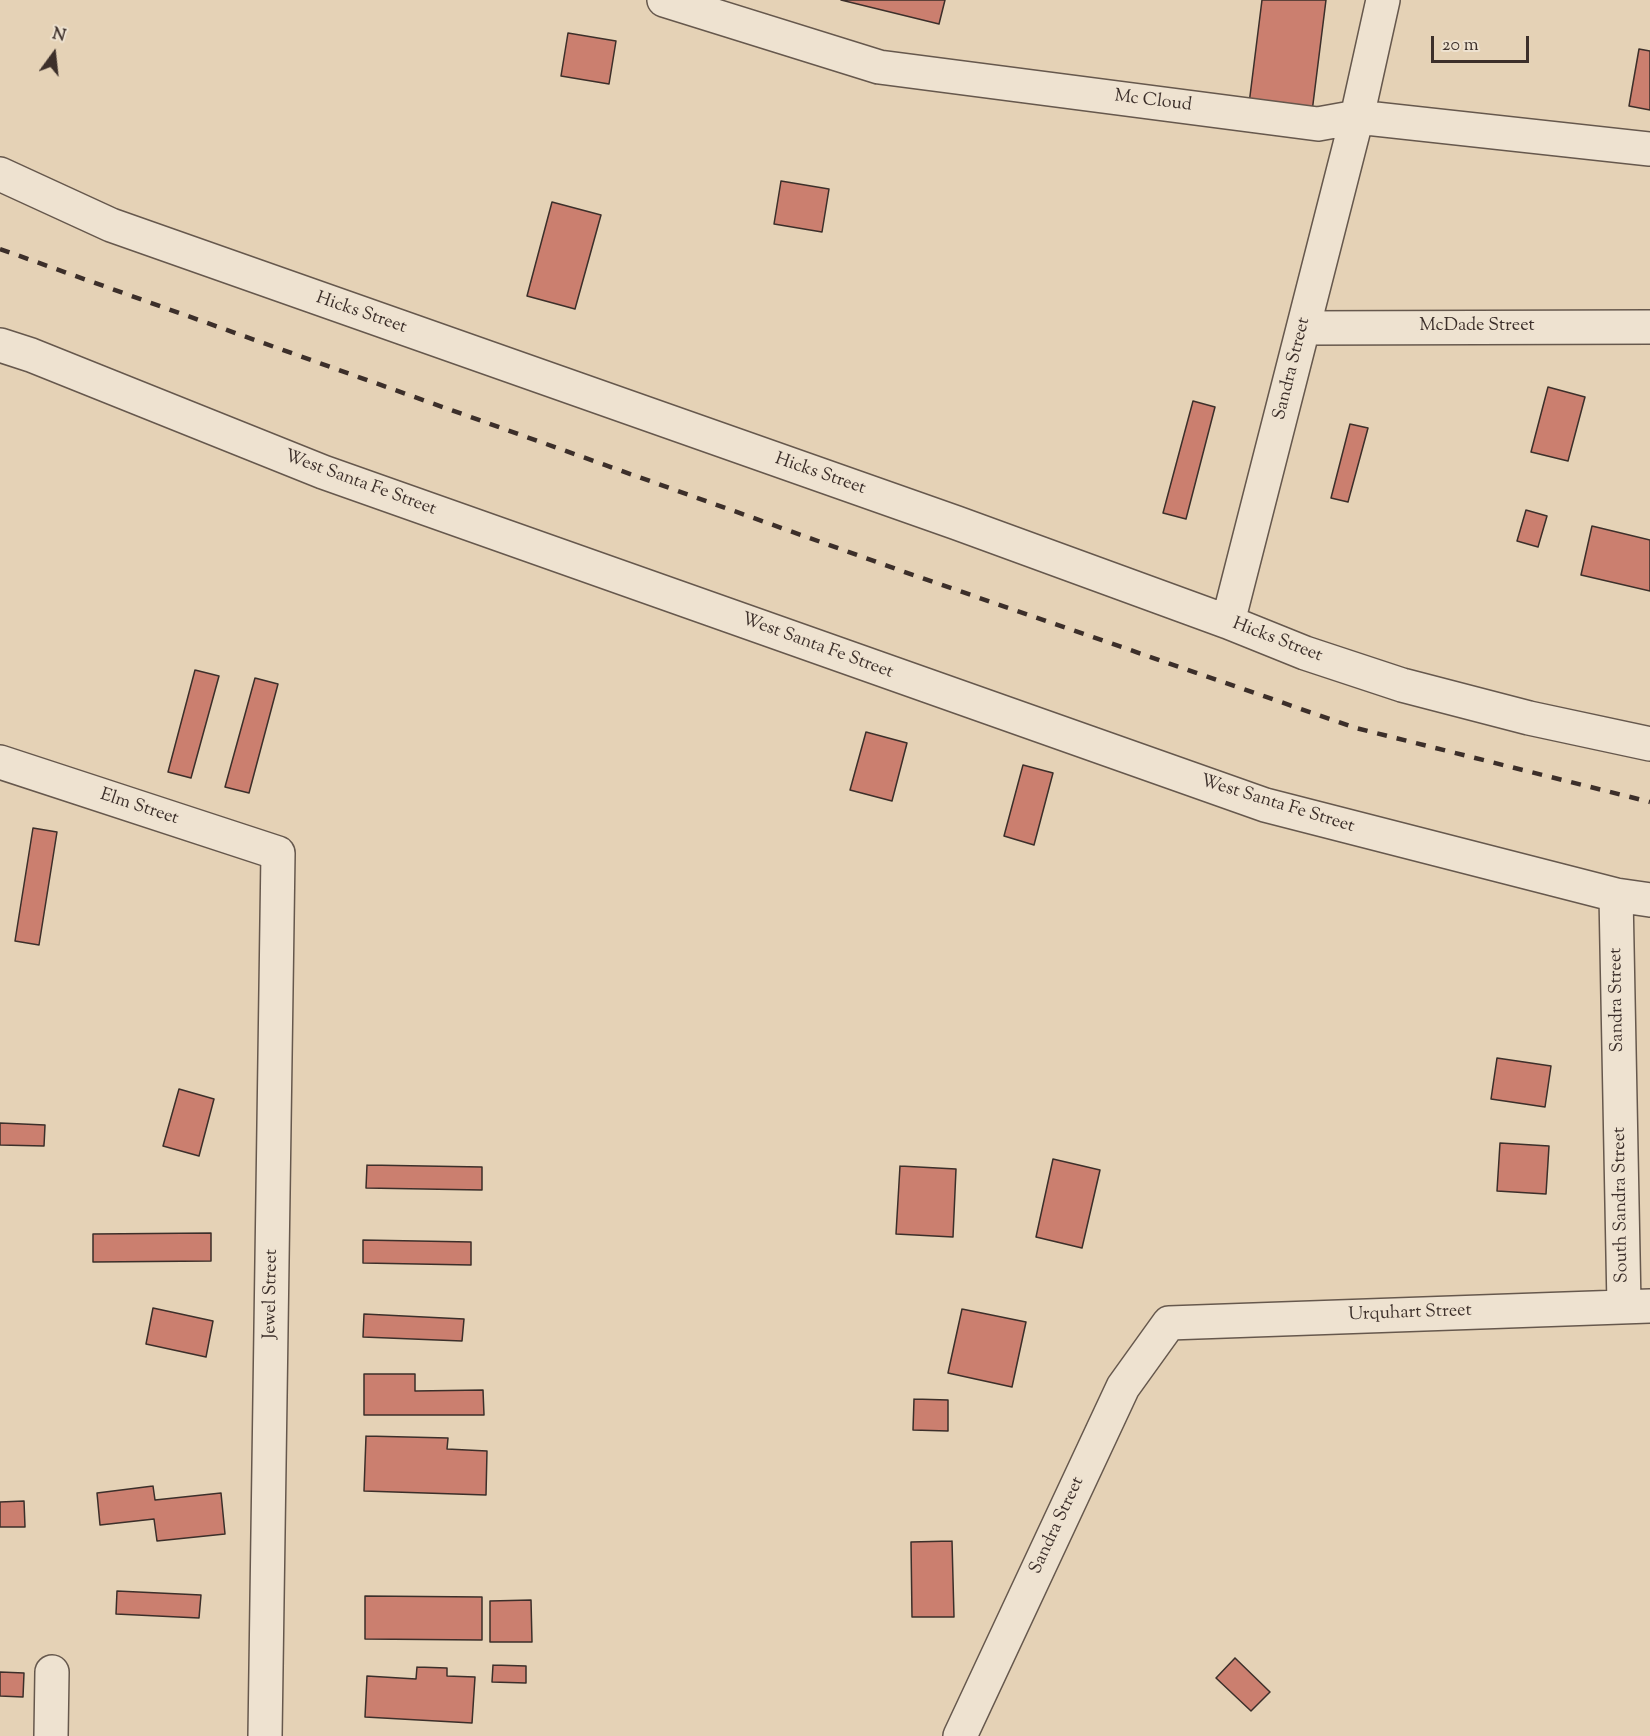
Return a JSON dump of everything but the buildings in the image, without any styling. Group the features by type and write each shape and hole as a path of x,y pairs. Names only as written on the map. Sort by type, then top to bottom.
{"street":[{"name":"Mc Cloud","path":"664,0 879,67 1318,124 1357,117 1650,149"},
{"name":"Sandra Street","path":"1228,622 1357,117 1383,0"},
{"name":"Hicks Street","path":"0,174 111,225 957,523 1228,622 1305,653 1402,684 1529,718 1650,744"},
{"name":"McDade Street","path":"1304,328 1650,327"},
{"name":"West Santa Fe Street","path":"0,345 323,472 1265,805 1616,896 1650,900"},
{"name":"Elm Street","path":"0,762 278,853"},
{"name":"Jewel Street","path":"265,1736 278,853"},
{"name":"Sandra Street","path":"1616,896 1620,1104"},
{"name":"South Sandra Street","path":"1620,1104 1637,1306"},
{"name":"Urquhart Street","path":"1169,1323 1637,1306"},
{"name":"Sandra Street","path":"960,1736 1123,1387 1169,1323"},
{"path":"51,1736 52,1672"}],"railway":[{"path":"0,249 916,576 1356,728 1650,802"}]}
